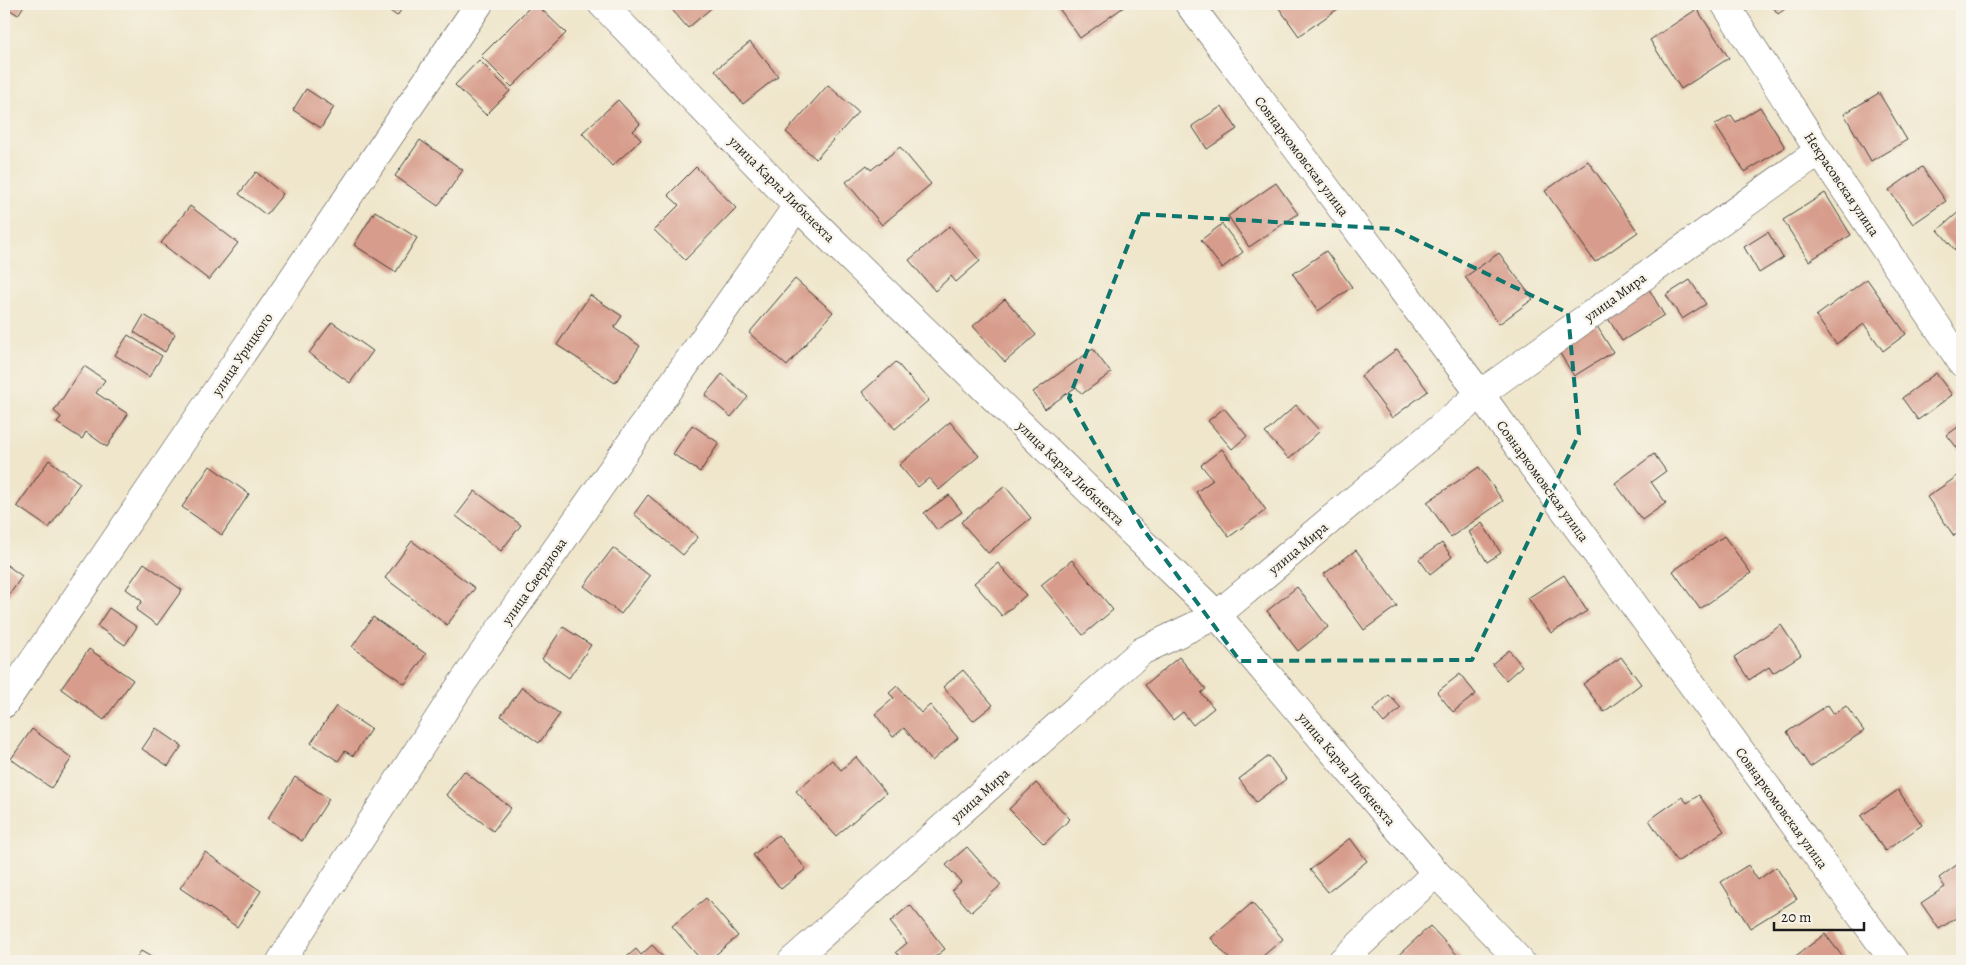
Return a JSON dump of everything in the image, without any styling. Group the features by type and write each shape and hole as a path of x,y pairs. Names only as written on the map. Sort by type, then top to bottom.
{"street":[{"name":"улица Урицкого","path":"4,704 480,4"},
{"name":"улица Карла Либкнехта","path":"602,4 797,206 1217,615 1436,873 1520,961"},
{"name":"Совнаркомовская улица","path":"1189,4 1480,394 1894,961"},
{"name":"Некрасовская улица","path":"1725,4 1819,151 1962,363"},
{"name":"улица Мира","path":"792,961 1142,651 1217,615 1480,394 1819,151"},
{"name":"улица Свердлова","path":"281,961 456,692 797,206"},
{"path":"1342,961 1436,873"}],"highlighted area":[{"path":"1140,214 1394,229 1568,313 1579,434 1472,660 1240,661 1141,526 1069,398"}],"building":[{"path":"4,4 25,4 18,15 4,6"},
{"path":"380,4 405,4 397,16"},
{"path":"533,4 536,4 566,33 512,87 481,56"},
{"path":"667,4 716,4 688,28"},
{"path":"1056,4 1128,4 1080,38"},
{"path":"1276,4 1340,4 1342,6 1299,36"},
{"path":"1771,4 1792,4 1778,14"},
{"path":"1697,9 1729,58 1681,89 1650,40"},
{"path":"750,42 778,76 743,104 715,70"},
{"path":"479,60 510,91 486,115 455,85"},
{"path":"828,85 858,112 816,159 786,132"},
{"path":"306,89 334,107 321,128 293,110"},
{"path":"1879,93 1907,140 1871,161 1844,114"},
{"path":"618,100 640,124 633,131 641,140 612,166 582,133"},
{"path":"1222,106 1237,129 1207,149 1192,126"},
{"path":"1760,107 1785,147 1745,172 1715,125 1731,115 1736,122"},
{"path":"420,140 463,170 438,206 395,176"},
{"path":"900,147 931,184 882,225 846,182 867,165 871,170"},
{"path":"1588,161 1638,232 1595,262 1545,191"},
{"path":"696,167 736,208 685,260 654,230 679,205 668,195"},
{"path":"1922,167 1946,201 1913,224 1889,190"},
{"path":"256,172 283,194 266,215 239,194"},
{"path":"1276,183 1298,214 1249,247 1228,216"},
{"path":"1825,193 1851,235 1809,261 1783,220"},
{"path":"190,206 238,243 209,280 161,243"},
{"path":"1962,209 1962,258 1938,230"},
{"path":"375,211 417,238 396,272 354,245"},
{"path":"1222,224 1243,252 1222,268 1201,240"},
{"path":"950,226 980,261 956,282 951,276 935,291 909,260"},
{"path":"1768,232 1783,258 1759,273 1744,247"},
{"path":"1326,251 1352,287 1318,311 1293,274"},
{"path":"1499,253 1533,299 1499,324 1465,277"},
{"path":"795,279 833,312 787,366 749,333"},
{"path":"1867,279 1906,334 1883,351 1864,324 1836,344 1816,316"},
{"path":"1690,280 1706,304 1682,319 1666,295"},
{"path":"1649,289 1664,315 1622,341 1606,315"},
{"path":"590,295 622,316 614,328 640,346 615,383 557,345"},
{"path":"1005,299 1036,335 1005,362 973,326"},
{"path":"144,315 175,334 165,352 134,332"},
{"path":"332,322 373,351 350,383 309,353"},
{"path":"1595,323 1613,352 1574,376 1556,347"},
{"path":"128,335 162,356 149,377 115,355"},
{"path":"1093,349 1111,373 1082,394 1076,387 1045,409 1033,392"},
{"path":"1397,349 1428,391 1392,418 1361,376"},
{"path":"896,362 929,400 895,429 862,392"},
{"path":"84,366 105,380 96,393 128,414 107,447 86,432 82,439 57,423 61,417 54,411"},
{"path":"1936,373 1952,395 1918,420 1902,398"},
{"path":"722,374 748,397 731,417 705,395"},
{"path":"1296,405 1320,431 1289,459 1265,433"},
{"path":"1224,408 1247,436 1232,449 1208,421"},
{"path":"950,422 979,456 939,490 929,478 918,487 899,465"},
{"path":"1962,424 1962,452 1961,453 1947,435"},
{"path":"692,425 719,443 700,472 673,454"},
{"path":"1222,449 1266,510 1229,537 1196,492 1213,480 1201,465"},
{"path":"1654,454 1666,471 1651,482 1666,503 1642,520 1615,483"},
{"path":"49,460 80,483 49,528 17,506"},
{"path":"210,466 249,494 222,535 182,507"},
{"path":"1479,467 1503,501 1451,537 1427,502"},
{"path":"1962,473 1962,530 1954,536 1927,497"},
{"path":"1005,486 1031,518 988,553 961,522"},
{"path":"475,491 521,525 501,551 456,516"},
{"path":"648,495 698,537 683,555 634,514"},
{"path":"949,495 962,512 937,530 924,513"},
{"path":"1482,523 1501,553 1487,562 1469,532"},
{"path":"1724,536 1751,573 1700,609 1673,571"},
{"path":"412,541 475,588 447,625 385,578"},
{"path":"1442,543 1452,557 1430,574 1419,559"},
{"path":"613,548 650,576 621,614 584,586"},
{"path":"1356,550 1397,606 1364,630 1324,574"},
{"path":"1072,560 1113,610 1083,635 1041,585"},
{"path":"4,563 22,576 4,603"},
{"path":"144,563 182,590 157,625 136,610 142,601 126,589"},
{"path":"998,563 1026,595 1002,616 974,583"},
{"path":"1564,575 1587,611 1551,633 1528,598"},
{"path":"1297,587 1328,627 1298,651 1267,611"},
{"path":"109,608 137,627 125,645 97,626"},
{"path":"373,617 426,654 405,684 352,647"},
{"path":"1781,625 1801,655 1773,673 1769,667 1749,680 1734,657"},
{"path":"563,627 591,645 569,678 542,659"},
{"path":"89,649 133,680 104,720 61,689"},
{"path":"1509,650 1522,666 1506,680 1492,664"},
{"path":"1179,657 1206,689 1201,693 1214,708 1193,725 1183,712 1173,720 1145,685"},
{"path":"1621,657 1641,684 1604,712 1583,684"},
{"path":"963,670 993,705 973,721 943,687"},
{"path":"1460,674 1476,694 1453,712 1437,692"},
{"path":"897,686 921,713 930,705 958,738 932,761 904,728 893,737 875,714 894,698 889,693"},
{"path":"522,687 560,714 539,743 501,716"},
{"path":"1389,695 1401,708 1384,723 1373,710"},
{"path":"1828,705 1834,714 1846,706 1864,731 1810,767 1787,732"},
{"path":"336,706 371,729 353,756 345,751 338,761 311,743"},
{"path":"156,728 182,746 168,766 142,749"},
{"path":"32,729 72,758 51,788 11,759"},
{"path":"1269,756 1286,779 1256,802 1239,779"},
{"path":"856,757 886,793 836,836 796,791 832,760 841,770"},
{"path":"464,771 511,808 493,831 446,795"},
{"path":"295,777 329,799 302,841 268,818"},
{"path":"1036,783 1070,819 1044,844 1009,809"},
{"path":"1898,790 1922,825 1885,851 1861,816"},
{"path":"1699,795 1724,831 1677,862 1649,820 1682,797 1687,803"},
{"path":"778,835 806,869 781,889 753,855"},
{"path":"1350,838 1367,861 1328,892 1310,870"},
{"path":"967,847 1001,885 971,912 952,890 961,882 946,865"},
{"path":"205,852 261,891 237,927 180,888"},
{"path":"1962,861 1962,914 1939,929 1921,903 1945,887 1939,878"},
{"path":"1748,865 1758,880 1776,867 1797,899 1750,928 1721,882"},
{"path":"706,898 738,936 708,961 702,961 672,926"},
{"path":"1252,903 1283,939 1257,961 1231,961 1211,938"},
{"path":"910,905 945,949 930,961 903,961 896,952 907,943 890,922"},
{"path":"1430,926 1461,959 1459,961 1392,961"},
{"path":"1825,934 1846,961 1789,961"},
{"path":"652,945 667,961 622,961 636,949 641,955"},
{"path":"141,951 158,961 134,961"}]}
